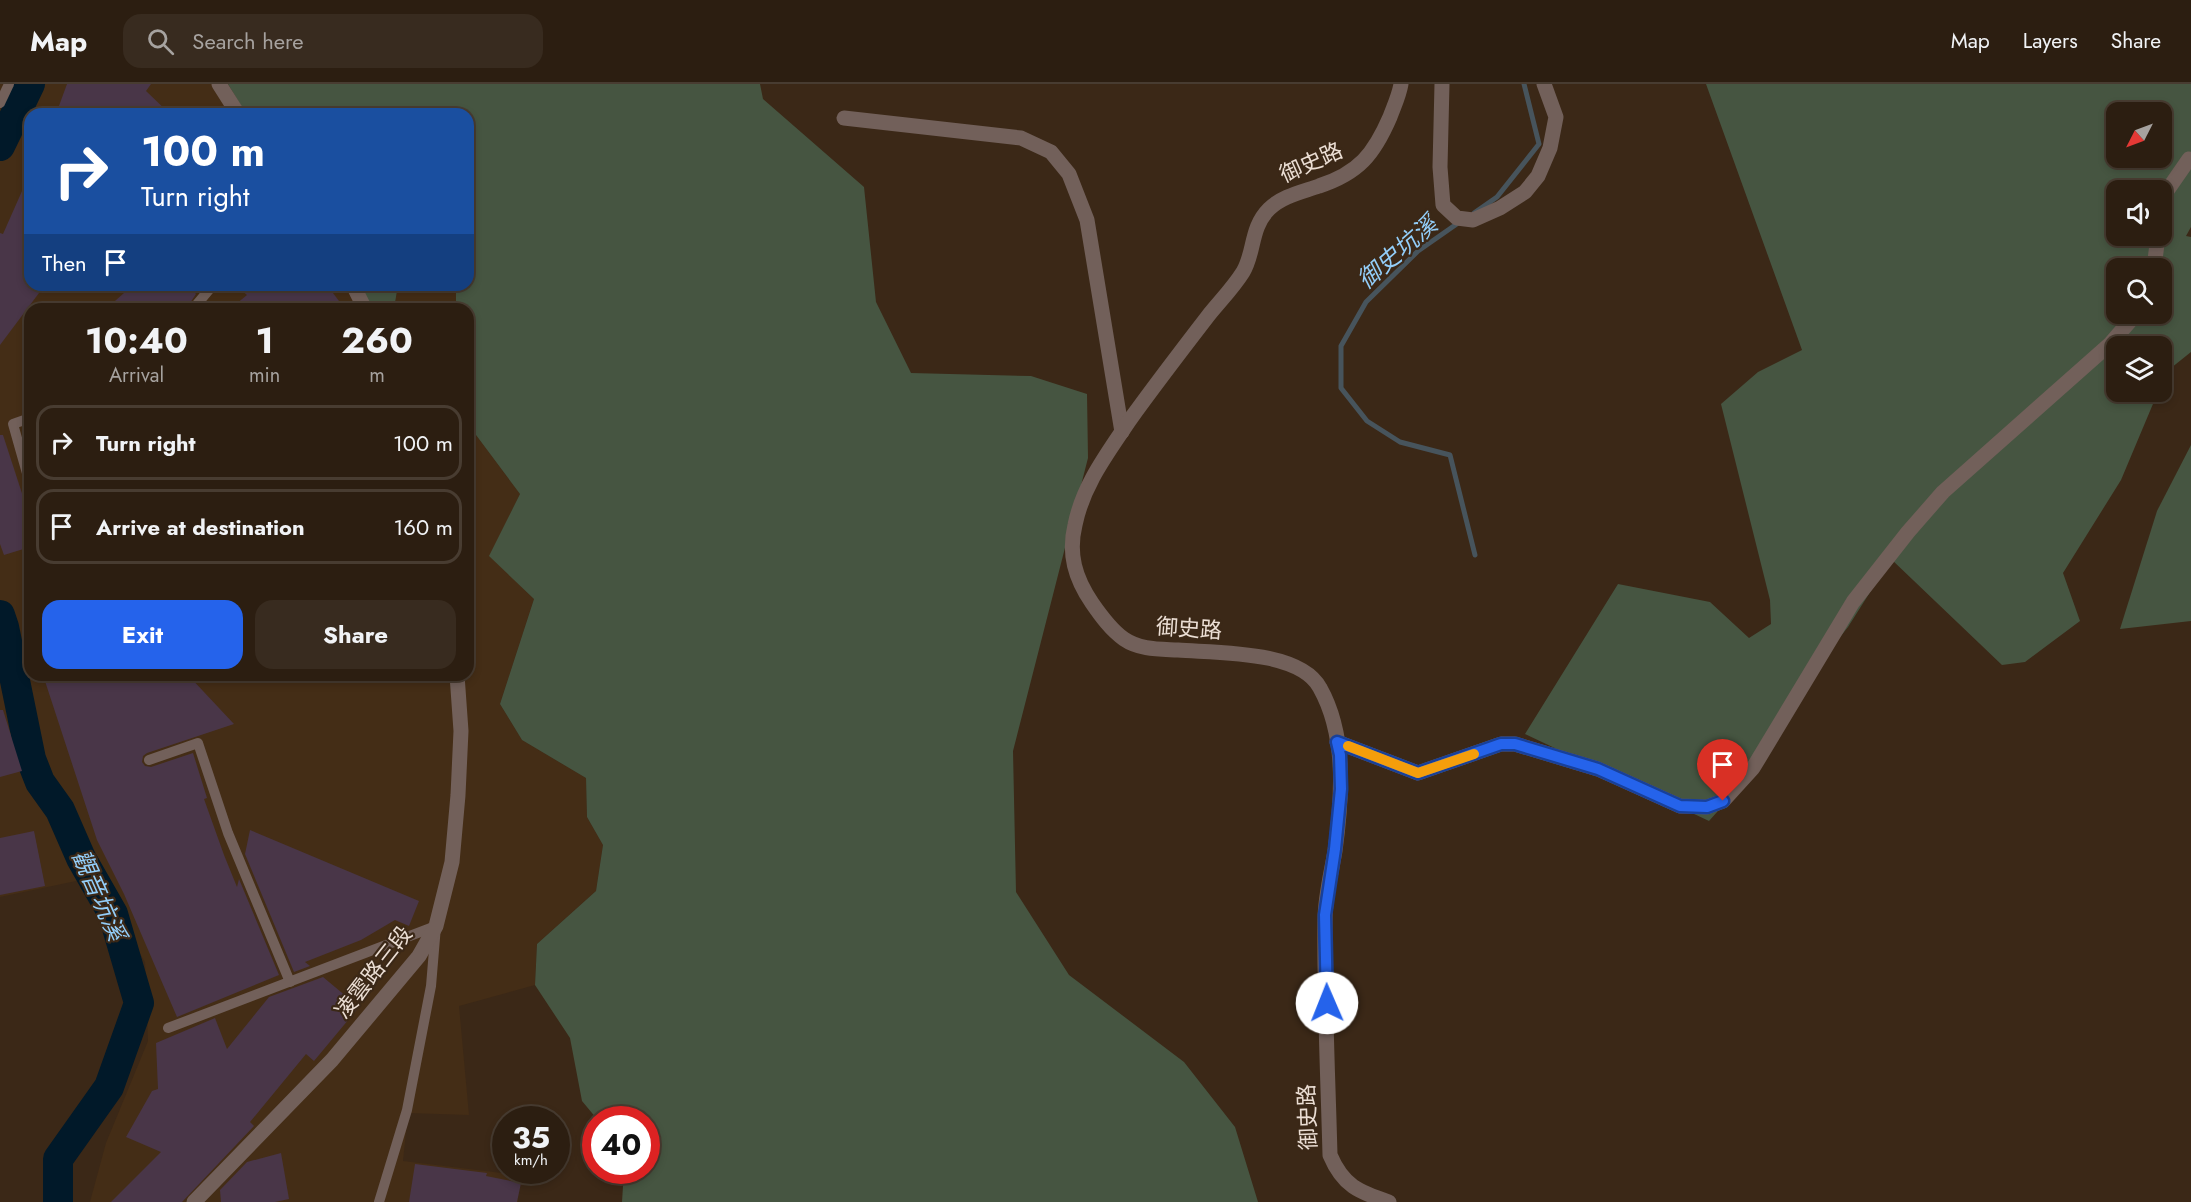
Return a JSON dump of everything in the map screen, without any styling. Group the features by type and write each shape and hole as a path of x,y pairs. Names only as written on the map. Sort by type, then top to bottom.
{"street":[{"path":"219,84 234,108"},
{"name":"御史路","path":"1389,1202 1367,1194 1344,1181 1336,1171 1330,1155 1325,915 1341,789 1340,755 1332,716 1320,688 1313,678 1301,669 1276,660 1235,654 1146,648 1125,640 1102,618 1084,592 1071,555 1075,524 1086,489 1100,464 1156,383 1245,269 1258,224 1270,208 1283,198 1326,184 1346,175 1365,162 1380,141 1399,95 1401,84"},
{"path":"1442,84 1440,167 1443,205 1457,218 1473,220 1500,208 1525,192 1538,176 1550,148 1556,117 1544,84"},
{"path":"844,118 1021,138 1051,152 1069,174 1087,220 1122,432"},
{"path":"2172,183 2190,155"},
{"path":"1337,742 1418,773 1501,744 1515,744 1598,769 1680,806 1707,807 1723,801 1753,768 1853,602 1908,532 1943,492 2111,343 2127,324"},
{"name":"凌雲路三段","path":"194,1202 332,1060 419,956 436,926 452,862 458,795 460,731 457,681"}],"lane":[{"path":"0,103 9,84"},
{"path":"199,303 208,291"},
{"path":"24,420 13,424 24,463"},
{"path":"149,760 198,743 228,833 290,982"},
{"path":"168,1028 436,926 431,986 406,1110 379,1202"}],"shaded area":[{"path":"0,84 228,84 242,108 24,108 24,291 354,291 361,303 24,303 24,681 474,681 474,428 476,435 520,494 490,556 534,599 500,704 522,740 586,778 587,817 603,845 596,891 537,944 535,985 459,1006 469,1115 408,1113 403,1161 492,1172 492,1184 513,1184 518,1202 90,1202 106,1143 148,1041 145,962 95,877 0,897"},
{"path":"397,291 456,291 456,303 395,303"}],"green space":[{"path":"228,84 760,84 763,99 864,187 876,302 911,373 1031,376 1087,394 1088,458 1013,751 1016,892 1069,975 1184,1062 1235,1127 1258,1202 622,1202 623,1184 660,1184 660,1106 586,1106 582,1101 570,1038 535,985 537,944 596,891 603,845 587,817 586,778 522,740 500,704 534,599 489,556 520,494 476,435 474,428 474,303 456,303 456,291 474,291 474,108 242,108"},
{"path":"1706,84 2191,84 2191,227 2186,236 2191,237 2191,352 2172,367 2172,336 2106,336 2106,402 2154,402 2121,480 2063,573 2080,621 2025,662 2002,665 1891,559 1848,627 1802,685 1743,783 1709,821 1525,734 1618,584 1710,602 1749,638 1771,624 1770,600 1721,404 1758,372 1802,350"},
{"path":"354,291 397,291 395,303 365,303"},
{"path":"2191,445 2191,621 2120,629 2157,511"}],"building":[{"path":"67,84 151,84 146,91 164,108 58,108"},
{"path":"24,187 24,291 40,291 32,303 24,303 24,313 0,345 0,233 3,234"},
{"path":"126,291 194,291 196,294 190,303 113,303"},
{"path":"242,291 332,291 340,303 237,303 247,295"},
{"path":"0,435 3,435 24,500 24,549 4,555 0,544"},
{"path":"45,681 194,681 234,724 147,753 143,756 142,762 145,766 151,767 193,753 207,798 204,799 224,855 237,887 239,879 279,975 177,1017 124,894 97,840"},
{"path":"0,710 3,710 22,771 0,777"},
{"path":"250,830 419,901 409,926 395,920 361,940 305,962 310,966 294,972 245,854"},
{"path":"34,831 45,886 0,895 0,838"},
{"path":"323,977 359,1007 314,1061 306,1054 250,1122 254,1126 182,1202 111,1202 161,1152 126,1137 152,1091 158,1089 156,1043 215,1018 227,1049 269,997"},
{"path":"281,1153 289,1199 275,1202 221,1202 220,1190 247,1162"},
{"path":"415,1164 487,1173 486,1176 492,1177 492,1184 521,1184 517,1202 409,1202"}],"waterway":[{"name":"觀音坑溪","path":"0,146 30,84"},
{"name":"御史坑溪","path":"1474,213 1497,197 1539,144 1524,84"},
{"name":"御史坑溪","path":"1461,221 1418,251 1366,302 1341,346 1341,388 1367,421 1400,442 1450,455 1475,555"},
{"name":"觀音坑溪","path":"0,615 31,759 40,782 60,810 81,858 113,914 139,1003 109,1087 58,1159 58,1202"}],"slow traffic":[{"path":"1348,746 1418,773 1474,754"}],"route":[{"path":"1327,1003 1325,915 1341,789 1340,755 1337,742 1418,773 1501,744 1515,744 1598,769 1680,806 1707,807 1723,801"}]}
